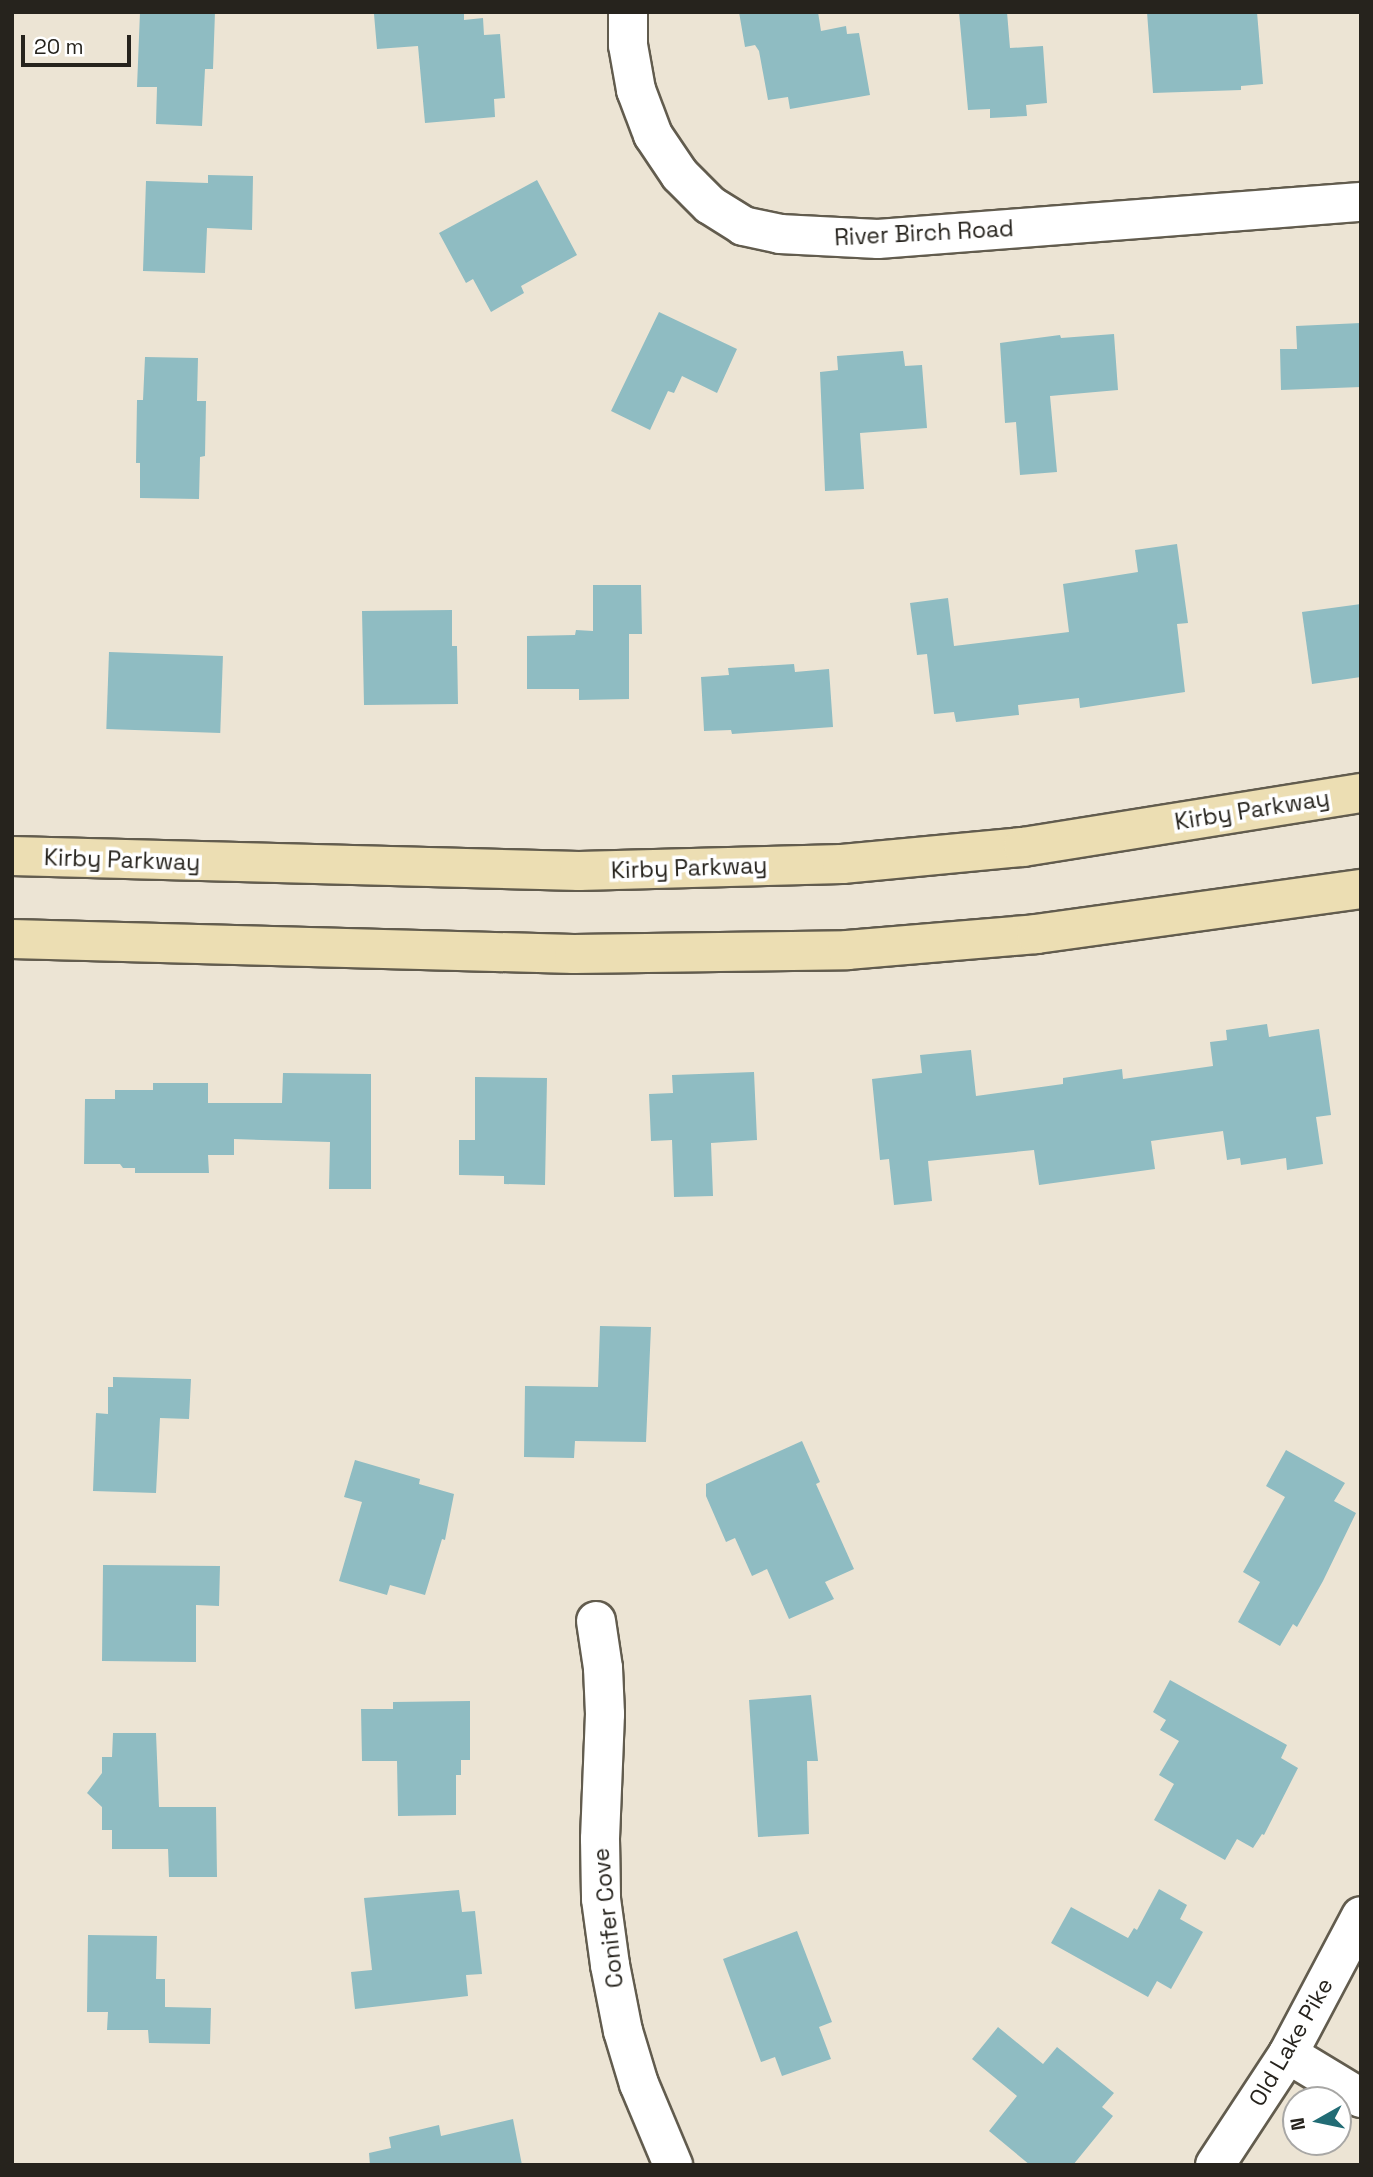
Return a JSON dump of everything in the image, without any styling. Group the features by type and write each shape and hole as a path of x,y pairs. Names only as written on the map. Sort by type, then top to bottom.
{"main road":[{"name":"Kirby Parkway","path":"12,856 566,871 842,864 1023,847 1361,793"},
{"path":"12,939 574,954 847,950 1036,934 1361,889"}],"street":[{"name":"River Birch Road","path":"628,12 628,45 636,90 653,135 680,175 702,198 743,226 780,234 877,239 1361,202"},
{"name":"Conifer Cove","path":"596,1621 603,1668 605,1714 600,1839 601,1899 610,1965 623,2031 639,2084 673,2165"},
{"name":"Old Lake Pike","path":"1215,2165 1288,2054 1361,1916"},
{"path":"1288,2054 1361,2098"}],"building":[{"path":"140,12 215,12 213,69 205,69 202,126 156,124 157,87 137,87"},
{"path":"464,12 464,20 483,18 484,35 500,34 505,98 494,99 495,117 425,123 418,46 377,49 374,14"},
{"path":"739,12 818,12 821,31 846,26 847,34 859,33 870,95 790,109 788,97 768,100 759,51 755,45 745,47"},
{"path":"959,12 1007,12 1010,48 1043,46 1047,103 1026,105 1027,116 990,118 990,109 968,110"},
{"path":"1147,12 1257,12 1263,84 1241,86 1241,90 1153,93"},
{"path":"208,175 253,176 252,230 207,228 205,273 143,271 146,181 208,183"},
{"path":"537,180 577,255 521,286 524,293 491,312 473,279 466,283 439,233"},
{"path":"659,312 737,349 717,393 682,376 674,393 668,391 650,430 611,411"},
{"path":"1361,323 1361,387 1281,390 1280,349 1297,349 1296,326"},
{"path":"1114,334 1118,390 1050,396 1057,472 1020,475 1016,422 1005,423 1000,343 1060,335 1061,338"},
{"path":"903,351 905,366 922,365 927,428 860,433 864,489 825,491 820,372 838,370 837,356"},
{"path":"145,357 198,358 197,401 206,401 205,456 200,457 199,499 140,498 140,463 136,463 137,400 143,400"},
{"path":"1177,544 1188,623 1177,624 1185,692 1080,708 1079,698 1018,705 1019,715 956,722 954,712 934,714 927,654 917,655 910,603 948,598 954,646 1069,632 1063,584 1138,572 1135,550"},
{"path":"593,585 641,585 642,634 629,634 629,699 579,700 579,689 527,689 527,636 575,635 576,630 593,631"},
{"path":"1361,604 1361,677 1312,684 1302,612"},
{"path":"452,610 452,646 457,646 458,704 364,705 362,611"},
{"path":"109,652 223,656 220,733 106,729"},
{"path":"794,664 795,672 829,669 833,727 732,734 731,730 704,731 701,677 729,675 728,668"},
{"path":"1267,1024 1269,1037 1319,1029 1331,1115 1316,1117 1323,1164 1287,1170 1286,1158 1241,1165 1240,1158 1227,1160 1223,1131 1151,1141 1155,1169 1039,1185 1034,1150 928,1161 932,1201 894,1205 889,1159 880,1160 872,1079 922,1073 920,1055 971,1050 976,1096 1063,1084 1063,1078 1122,1069 1123,1079 1213,1066 1210,1042 1227,1040 1226,1030"},
{"path":"754,1072 757,1140 711,1143 713,1196 674,1197 672,1140 651,1141 649,1094 673,1093 672,1075"},
{"path":"283,1073 371,1074 371,1189 329,1189 330,1142 234,1139 234,1155 208,1155 209,1173 135,1173 135,1168 123,1168 120,1164 84,1164 85,1099 115,1099 115,1090 153,1090 153,1083 208,1083 208,1103 282,1103"},
{"path":"475,1077 547,1078 545,1185 504,1184 504,1176 459,1175 459,1140 475,1140"},
{"path":"600,1326 651,1327 646,1442 575,1441 574,1458 524,1457 525,1386 598,1387"},
{"path":"113,1377 191,1379 189,1419 160,1418 156,1493 93,1491 96,1413 108,1414 108,1387 113,1387"},
{"path":"802,1441 820,1482 816,1484 854,1569 825,1582 834,1599 789,1619 767,1569 752,1576 735,1538 726,1542 706,1496 706,1484"},
{"path":"1286,1450 1345,1483 1334,1501 1356,1513 1297,1627 1293,1624 1280,1646 1238,1622 1260,1582 1243,1572 1285,1497 1266,1486"},
{"path":"355,1460 420,1479 419,1484 454,1494 445,1540 442,1539 425,1595 390,1585 387,1595 339,1581 362,1502 344,1497"},
{"path":"103,1565 220,1566 219,1606 196,1605 196,1662 102,1661"},
{"path":"1170,1680 1287,1745 1281,1758 1298,1768 1264,1835 1262,1834 1253,1848 1237,1839 1225,1860 1154,1820 1174,1784 1159,1775 1179,1741 1160,1730 1166,1720 1153,1712"},
{"path":"811,1695 818,1761 807,1761 809,1834 758,1837 749,1700"},
{"path":"470,1701 470,1760 461,1760 461,1775 456,1775 456,1815 398,1816 397,1761 362,1761 361,1709 393,1709 393,1702"},
{"path":"113,1733 156,1733 159,1807 216,1807 217,1877 169,1877 168,1849 112,1849 112,1830 102,1830 102,1807 87,1793 102,1773 102,1757 112,1757"},
{"path":"1159,1889 1187,1905 1180,1919 1203,1932 1171,1989 1157,1981 1148,1997 1051,1943 1071,1907 1128,1938 1134,1928 1137,1930"},
{"path":"459,1890 462,1912 475,1911 482,1974 466,1975 468,1996 355,2009 351,1972 372,1970 364,1898"},
{"path":"797,1931 832,2022 819,2027 831,2059 782,2076 775,2057 761,2062 723,1959"},
{"path":"88,1935 157,1936 156,1979 165,1979 165,2007 211,2008 210,2044 149,2043 148,2030 107,2030 108,2012 87,2012"},
{"path":"998,2027 1043,2064 1057,2047 1114,2093 1102,2107 1113,2116 1073,2165 1030,2165 989,2131 1017,2096 972,2059"},
{"path":"513,2119 522,2165 370,2165 369,2153 391,2148 389,2137 439,2125 441,2136"}]}
